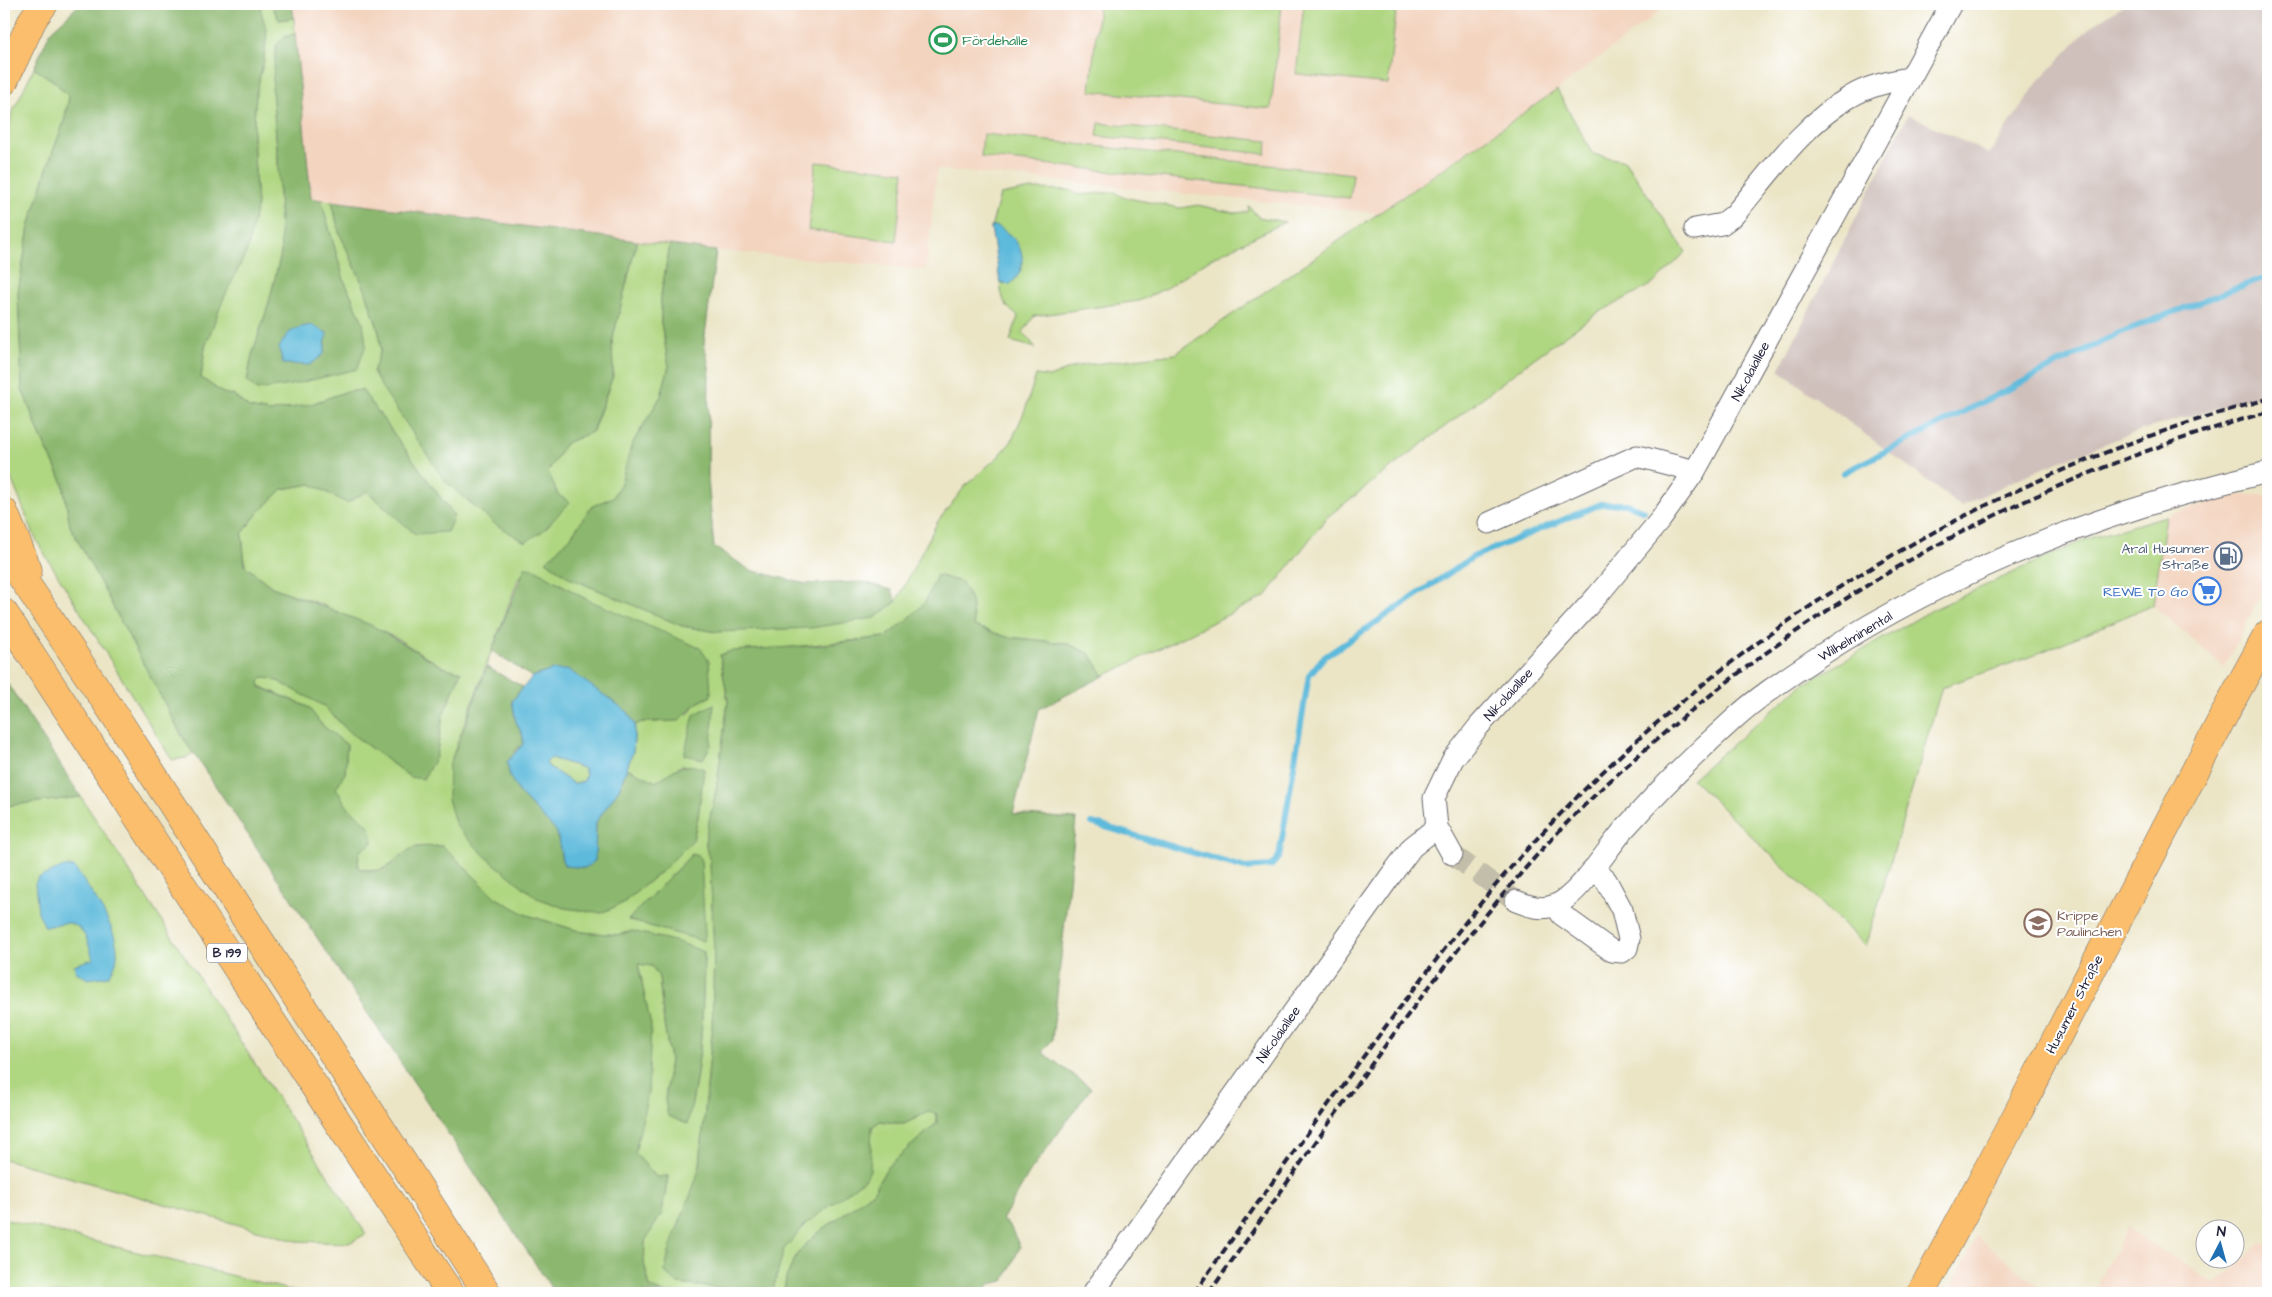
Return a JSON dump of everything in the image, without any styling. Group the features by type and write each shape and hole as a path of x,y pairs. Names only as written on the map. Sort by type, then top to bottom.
{"main road":[{"path":"4,42 39,12"},
{"path":"4,81 39,12"},
{"name":"B 199","path":"4,512 48,617 114,714 486,1293"},
{"path":"4,551 48,617"},
{"name":"B 199","path":"4,613 450,1293"},
{"name":"Husumer Straße","path":"1921,1293 2013,1122 2268,634"}],"street":[{"name":"Nikolaiallee","path":"1093,1293 1389,878 1412,847 1437,827 1434,798 1452,759 1479,726 1597,596 1662,519 1695,471 1950,4"},
{"path":"1696,229 1722,224 1734,214 1802,136 1850,96 1877,84 1908,78"},
{"path":"1489,523 1637,456 1695,471"},
{"name":"Wilhelminental","path":"1556,905 1570,896 1625,828 1675,774 1736,716 1794,673 1848,638 1926,594 2022,550 2151,503 2268,472"},
{"path":"1437,827 1452,854"},
{"path":"1516,901 1531,907 1544,908 1556,905 1562,916 1612,952 1622,952 1627,948 1629,939 1622,910 1606,880 1593,869"}],"shaded area":[{"path":"292,4 1669,4 1557,90 1378,213 937,169 926,270 709,250 311,199"},
{"path":"2125,4 2268,4 2268,393 2132,433 2026,475 1961,506 1779,370 1908,114 1989,154 2037,83 2091,26"},
{"path":"2233,495 2268,495 2268,581 2224,667 2153,605 2166,516"},
{"path":"2127,1228 2216,1284 2231,1270 2244,1270 2244,1258 2261,1242 2268,1243 2268,1293 2093,1293"},
{"path":"1977,1236 2046,1293 1948,1293"}],"green space":[{"path":"80,4 259,4 267,32 264,59 256,94 253,136 257,206 247,251 223,300 205,347 201,378 223,393 233,395 249,408 270,412 311,404 345,392 362,390 454,516 447,532 415,534 367,491 347,503 311,484 283,489 257,514 242,534 245,566 272,587 371,625 443,667 461,672 443,715 436,757 423,779 410,777 348,731 324,706 278,681 263,677 259,680 260,687 308,707 322,725 347,745 345,773 336,788 347,806 370,827 373,842 359,852 358,868 376,871 388,867 411,849 443,846 496,898 527,915 582,932 619,935 632,931 678,942 704,952 699,1060 687,1124 668,1116 665,1101 670,1059 659,977 652,966 638,964 651,1026 648,1093 635,1153 656,1177 668,1176 662,1213 645,1241 644,1263 650,1287 663,1293 555,1293 182,736 70,526 63,483 40,435 22,389 18,292 29,227 49,162 64,122 69,97 55,82 34,68 50,32"},
{"path":"259,4 271,4 279,20 294,18 295,34 284,37 272,90 278,159 281,254 268,306 252,355 247,381 363,322 344,280 321,200 332,201 339,232 365,289 379,332 381,350 373,372 570,503 558,495 548,471 566,443 593,431 613,376 612,341 637,241 670,245 661,295 661,323 669,366 661,396 632,444 621,483 613,497 591,507 570,538 546,561 570,578 682,626 717,632 875,618 896,602 938,521 966,485 999,456 1011,442 1025,410 1036,375 1049,377 1077,366 1175,354 1557,90 1593,154 1625,161 1686,252 1654,283 1596,314 1533,359 1327,517 1266,596 1104,676 1090,654 1066,643 1007,637 974,626 971,600 925,602 904,623 885,637 720,655 728,701 716,791 706,835 706,847 710,861 714,951 712,1032 700,1165 678,1284 766,1293 663,1293 650,1287 644,1263 645,1241 662,1213 668,1176 656,1177 635,1153 639,1131 642,980 638,964 652,966 659,977 670,1059 665,1101 687,1124 699,1060 704,952 632,931 619,935 582,932 527,915 496,898 442,846 411,849 383,869 368,870 358,868 359,852 370,827 346,806 336,788 345,773 347,745 322,725 308,707 260,686 258,680 263,677 278,681 324,706 348,731 410,777 436,757 443,715 461,672 443,667 396,638 320,604 272,587 245,566 242,534 257,514 283,489 311,484 347,503 366,491 384,505 454,516 362,390 345,392 311,404 270,412 249,408 233,395 223,393 201,378 205,347 257,206 253,136 256,94 264,59 266,32","holes":["535,569 584,598 711,696 697,703 689,713 658,722 642,722 635,725 633,752 627,768 656,782 682,765 704,769 698,817 693,840 664,869 623,903 601,913 449,766 519,577","692,854 703,940 628,920"]},
{"path":"271,4 292,4 294,18 279,20"},
{"path":"1099,4 1282,4 1271,109 1090,91"},
{"path":"1304,4 1397,4 1388,84 1296,74"},
{"path":"295,34 311,198 321,200 344,280 363,322 366,345 357,369 291,385 257,390 247,381 252,355 268,306 281,254 278,159 272,90 276,45 284,37"},
{"path":"34,68 55,82 69,97 64,122 49,162 29,227 18,292 22,389 40,435 63,483 70,526 182,736 193,753 186,758 172,760 36,540 4,461 4,145 12,113"},
{"path":"1099,123 1267,141 1266,154 1097,136"},
{"path":"983,134 1353,174 1350,198 981,157"},
{"path":"816,162 904,172 896,241 808,230"},
{"path":"1032,189 1070,190 1078,195 1115,192 1122,197 1180,208 1198,205 1234,213 1248,212 1249,206 1258,217 1285,222 1210,259 1166,288 1139,301 1034,316 1023,332 1036,348 1010,341 1018,316 1007,306 1003,298 1000,282 1005,285 991,228 1000,195"},
{"path":"332,201 637,241 612,341 613,376 592,432 566,443 548,471 558,495 570,502 543,531 525,542 495,524 445,481 373,372 381,350 379,332 365,289 339,232"},
{"path":"670,245 716,251 704,343 709,367 708,479 714,547 750,570 806,584 864,582 892,590 896,602 875,618 811,628 717,632 682,626 570,578 546,561 570,538 591,507 613,497 621,483 632,444 661,396 669,366 661,323 661,295"},
{"path":"2166,516 2153,605 2027,658 1942,687 1866,946 1692,779 1799,687 1932,610 2084,540"},
{"path":"525,567 535,569 584,598 700,648 709,661 711,696 697,703 679,721 642,722 635,725 627,712 552,670 532,677 492,651"},
{"path":"937,575 962,582 971,600 974,626 1007,637 1066,643 1090,654 1104,676 1039,709 1013,814 1076,819 1052,1040 1042,1052 1091,1088 1030,1172 1002,1220 1010,1226 1020,1247 1004,1281 989,1284 984,1293 784,1293 786,1278 797,1254 814,1236 873,1192 888,1166 937,1123 937,1114 928,1112 904,1124 880,1121 872,1127 870,1170 866,1178 806,1224 784,1249 772,1293 678,1284 665,1272 671,1245 700,1165 712,1032 714,951 710,861 706,847 706,834 716,791 728,701 720,655 731,651 822,645 885,637 904,623 925,602"},
{"path":"487,667 523,687 512,701 516,722 523,736 523,744 515,751 520,794 557,832 562,860 594,861 596,822 619,789 627,768 656,782 684,766 704,769 693,840 664,869 623,903 601,913 564,908 537,898 487,858 456,826 448,799 449,766"},
{"path":"4,678 81,797 4,806"},
{"path":"714,704 711,745 703,759 684,755 694,715"},
{"path":"551,758 583,768 586,774 584,781 574,784 549,767 546,763"},
{"path":"81,797 366,1234 349,1243 296,1241 4,1159 4,806"},
{"path":"692,854 699,856 701,861 705,935 703,941 628,920"},
{"path":"928,1112 937,1114 937,1123 888,1166 873,1192 814,1236 797,1254 786,1278 784,1293 772,1293 784,1249 806,1224 866,1178 872,1127 880,1121 904,1124"},
{"path":"4,1219 302,1293 4,1293"}],"water":[{"path":"993,226 1000,228 1013,238 1021,251 1022,266 1015,279 1009,285 1000,282 991,228"},
{"path":"312,325 327,333 324,354 310,365 283,364 279,348 285,338 295,329"},
{"path":"552,670 569,670 628,712 635,725 633,752 619,789 596,822 595,861 585,868 565,866 562,860 557,832 520,794 510,777 507,762 523,744 523,736 516,722 512,701 532,677","holes":["551,758 583,768 586,774 584,781 574,784 546,763"]},
{"path":"64,867 74,867 96,899 110,925 117,951 115,964 109,976 88,979 76,972 74,965 93,959 85,935 77,926 71,924 63,923 45,927 38,912 35,883 38,878"}],"waterway":[{"path":"1843,473 2119,333 2268,276"},
{"path":"1092,823 1245,868 1271,866 1279,857 1309,675 1323,658 1473,557 1601,504 1627,504 1644,511"}],"tunnel":[{"path":"1452,854 1516,901"}],"railway":[{"path":"1194,1293 1367,1052 1495,886 1532,844 1609,766 1691,694 1777,629 1868,569 1964,517 2062,470 2164,431 2268,399"},
{"path":"1209,1293 1367,1070 1450,960 1493,907 1573,816 1671,727 1757,659 1825,612 1894,570 1965,531 2037,495 2112,464 2189,436 2268,412"}],"place":[{"name":"Fördehalle","path":"943,40"},
{"name":"Aral Husumer Straße","path":"2228,556"},
{"name":"REWE To Go","path":"2207,591"},
{"name":"Krippe Paulinchen","path":"2038,923"}]}
